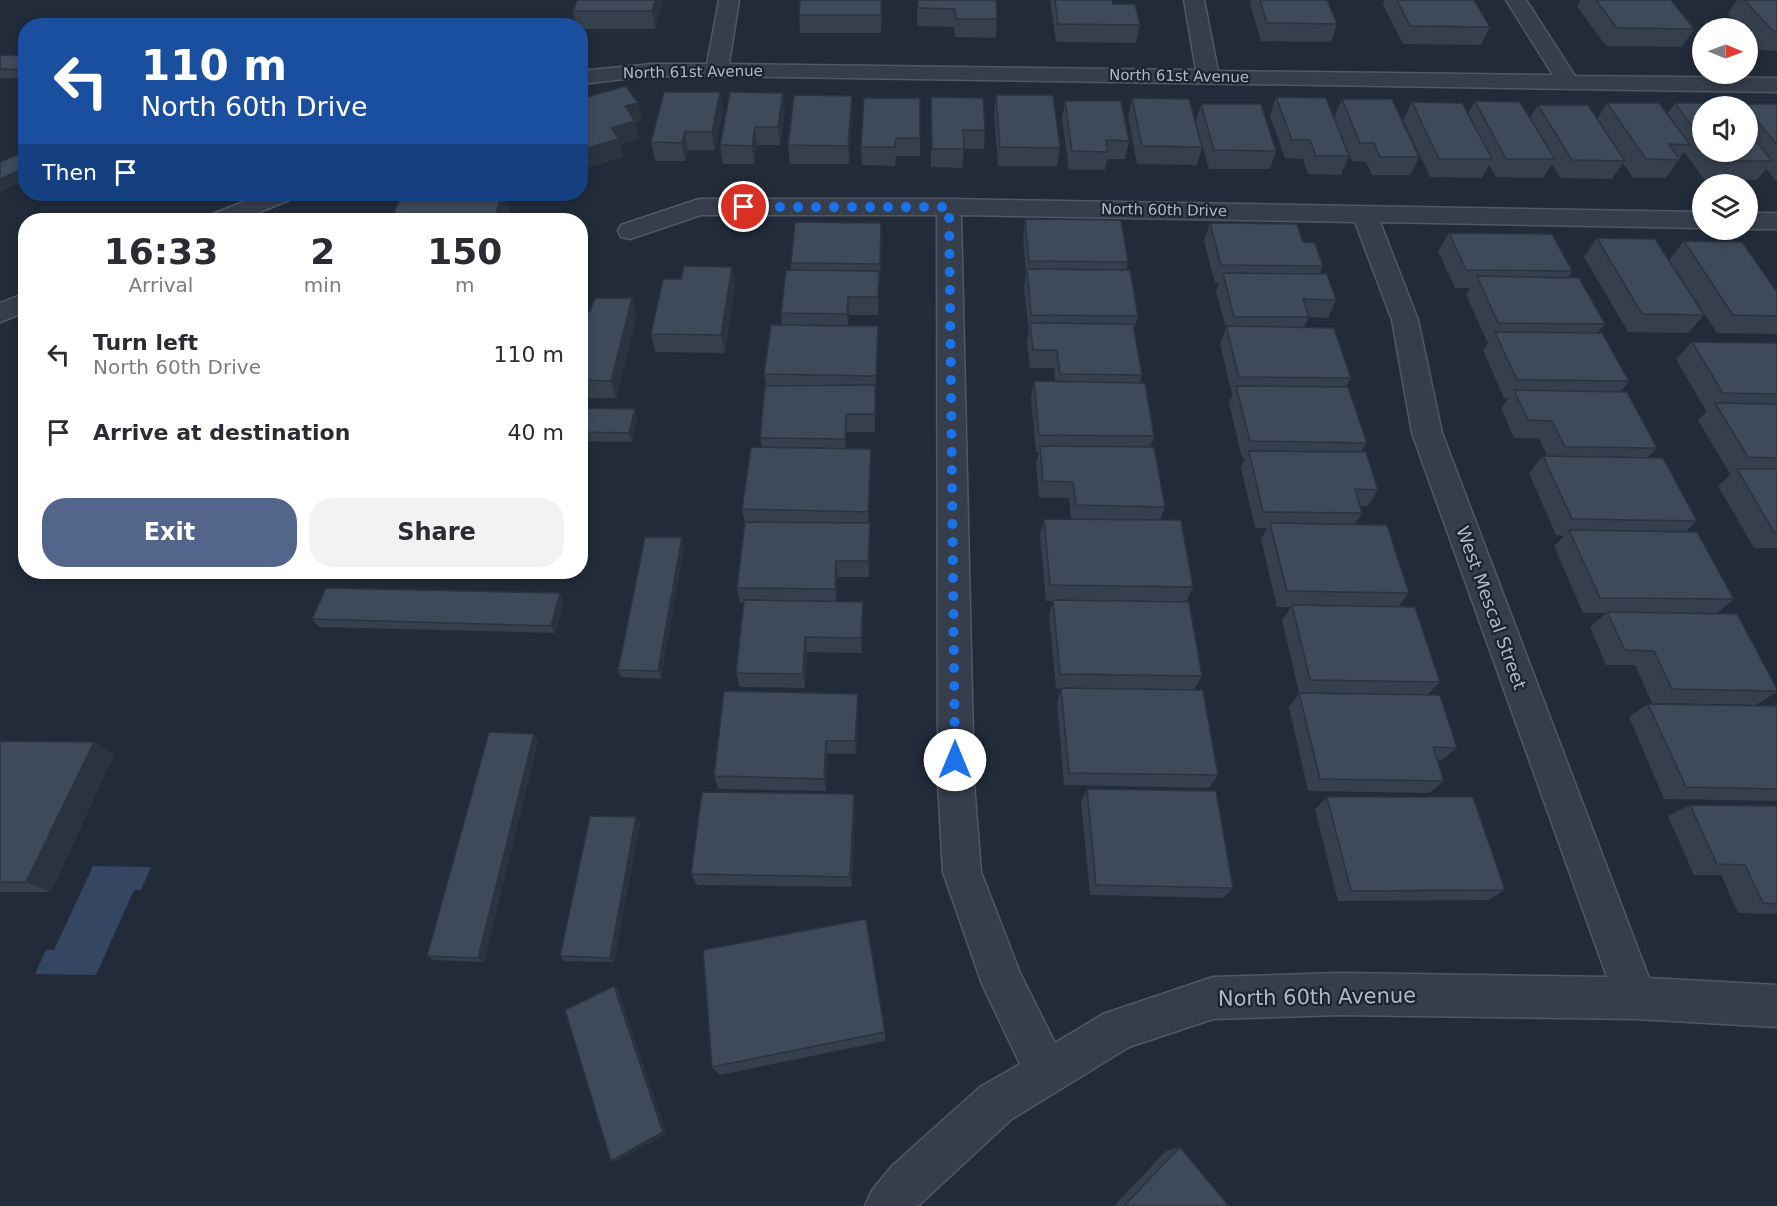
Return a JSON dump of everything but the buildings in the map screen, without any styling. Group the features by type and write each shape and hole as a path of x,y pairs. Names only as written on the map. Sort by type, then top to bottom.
{"street":[{"path":"717,70 729,0"},
{"path":"1194,0 1208,76"},
{"path":"1516,0 1569,82"},
{"name":"North 61st Avenue","path":"588,77 652,70 717,70 1777,85"},
{"path":"236,213 266,201"},
{"name":"North 60th Drive","path":"630,231 699,207 949,207 1692,220"},
{"path":"949,207 956,783 962,872 1002,984 1047,1072"},
{"name":"West Mescal Street","path":"1364,213 1405,320 1427,433 1605,920 1636,998"},
{"path":"1761,221 1777,245"},
{"path":"0,313 18,305"},
{"name":"North 60th Avenue","path":"888,1206 909,1180 996,1102 1118,1029 1213,998 1339,994 1636,998 1777,1006"}],"water":[{"path":"93,866 151,867 141,890 134,890 96,975 35,974 46,950 54,950"}],"route":[{"path":"744,207 949,207 955,760"}]}
